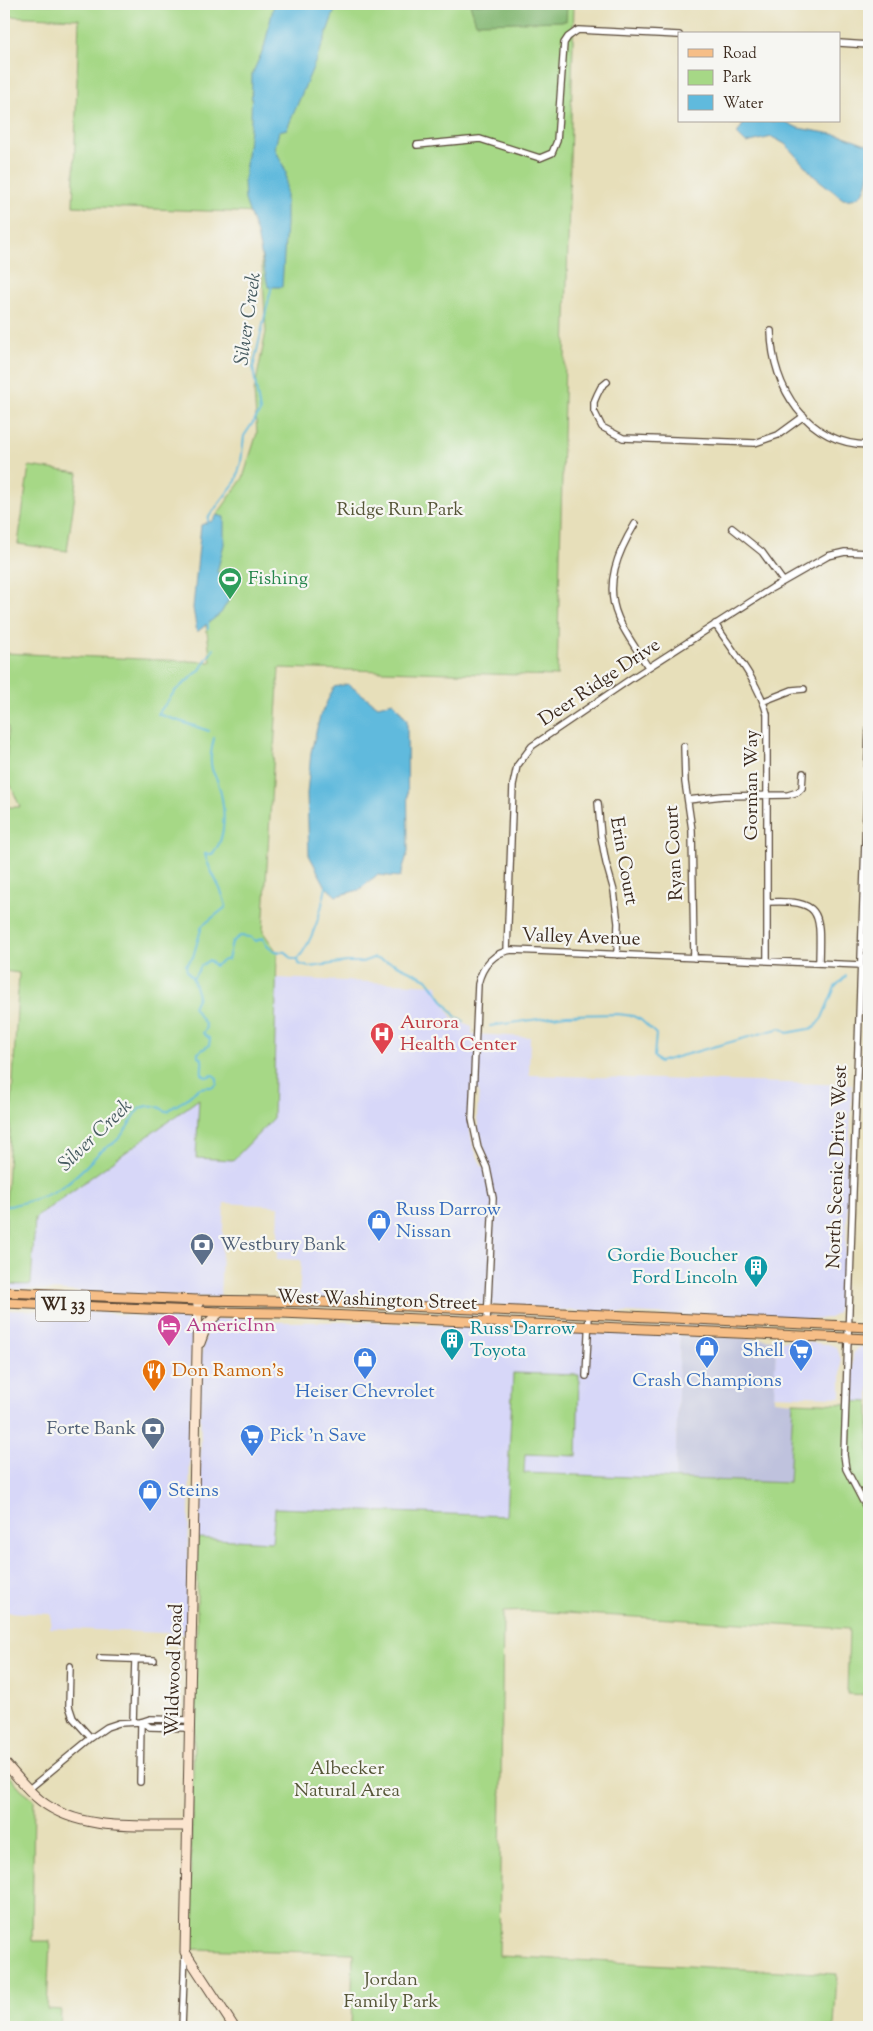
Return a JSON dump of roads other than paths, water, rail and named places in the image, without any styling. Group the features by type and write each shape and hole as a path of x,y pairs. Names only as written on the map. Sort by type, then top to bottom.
{"main road":[{"name":"West Washington Street","path":"4,1292 198,1300 319,1302 869,1327"},
{"name":"West Washington Street","path":"4,1303 198,1312 282,1313 869,1339"}],"street":[{"path":"417,145 480,139 540,158 552,153 557,141 564,43 568,37 578,30 678,35"},
{"path":"840,43 869,44"},
{"path":"771,331 776,370 790,400 804,416 823,432 852,443 869,446"},
{"path":"607,382 601,387 597,395 594,402 594,411 602,427 623,438 755,443 778,435 804,416"},
{"path":"635,524 622,544 615,561 612,577 614,602 618,616 648,667"},
{"path":"732,528 762,552 783,582"},
{"name":"Deer Ridge Drive","path":"507,951 513,785 517,766 532,746 648,667 828,556 845,552 869,553"},
{"name":"Gorman Way","path":"715,624 764,701 767,714 767,961"},
{"path":"764,701 792,690 804,689"},
{"name":"North Scenic Drive West","path":"869,725 846,1338 844,1455 846,1469 869,1513"},
{"name":"Ryan Court","path":"684,746 685,782 692,830 694,958"},
{"path":"688,800 722,796 767,796 798,792 802,788 803,773"},
{"name":"Erin Court","path":"598,803 601,836 614,891 618,923 618,955"},
{"path":"767,902 800,902 808,905 815,913 820,924 819,963"},
{"name":"Valley Avenue","path":"486,1322 493,1198 487,1168 478,1148 472,1119 478,984 480,976 491,959 503,951 507,951 861,965"},
{"name":"Wildwood Road","path":"185,1952 189,1724 193,1627 198,1300"},
{"path":"198,1350 207,1324 220,1312"},
{"path":"586,1376 589,1315"},
{"path":"100,1658 154,1660"},
{"path":"132,1722 134,1660"},
{"path":"70,1666 69,1706 73,1718 91,1738"},
{"path":"29,1789 107,1726 132,1722 141,1722 150,1727 189,1724"},
{"path":"140,1782 141,1722"},
{"path":"4,1762 41,1801 57,1811 94,1823 187,1826"},
{"path":"182,2027 185,1952"},
{"path":"185,1952 234,2027"}],"water":[{"path":"274,4 337,4 322,46 287,129 279,131 275,148 286,172 286,224 282,287 268,287 257,234 245,200 244,182 251,120 252,74 264,48"},
{"path":"744,122 786,122 798,128 844,136 869,145 869,174 864,190 860,196 853,199 843,199 815,177 785,144 772,137 746,143 737,134"},
{"path":"217,515 224,517 224,544 217,572 226,577 233,576 236,580 234,591 221,613 197,632 193,608 201,525 212,521"},
{"path":"348,684 378,706 393,702 407,720 408,852 400,877 377,875 359,890 336,896 326,887 309,855 307,794 311,752 320,716 334,687"}],"waterway":[{"name":"Silver Creek","path":"208,523 208,518 236,481 241,462 244,436 260,412 253,368 272,285"},
{"name":"Silver Creek","path":"208,620 208,629"},
{"name":"Silver Creek","path":"209,731 158,714 175,691 200,670 214,649"},
{"name":"Silver Creek","path":"4,1207 47,1195 67,1183 101,1151 119,1139 140,1108 153,1106 168,1111 197,1090 203,1087 213,1087 217,1084 217,1078 213,1075 206,1077 202,1074 202,1059 198,1057 198,1053 209,1045 210,1039 203,1033 206,1029 205,1024 193,1007 198,996 186,965 193,957 202,926 226,907 205,854 212,854 217,847 221,839 224,820 220,791 211,765 214,738"},
{"path":"193,979 201,966 209,960 215,966 224,960 228,960 232,942 240,936 250,937 256,941 263,938 271,950 286,952 292,959 298,959 304,951 316,924 326,887"},
{"path":"298,959 299,964 309,967 362,962 373,958 393,963 427,979 455,1016 464,1021"},
{"path":"864,975 866,973 869,976"},
{"path":"490,1026 566,1015 618,1014 633,1016 641,1020 656,1034 654,1057 659,1062 781,1028 787,1033 814,1028 822,1018 835,987 846,976"}],"place":[{"name":"Fishing","path":"230,600"},
{"name":"Aurora Health Center","path":"382,1055"},
{"name":"Russ Darrow Nissan","path":"379,1242"},
{"name":"Westbury Bank","path":"202,1266"},
{"name":"Gordie Boucher Ford Lincoln","path":"756,1288"},
{"name":"AmericInn","path":"169,1347"},
{"name":"Russ Darrow Toyota","path":"452,1361"},
{"name":"Crash Champions","path":"707,1369"},
{"name":"Shell","path":"801,1372"},
{"name":"Heiser Chevrolet","path":"365,1380"},
{"name":"Don Ramon's","path":"154,1392"},
{"name":"Forte Bank","path":"153,1450"},
{"name":"Pick 'n Save","path":"252,1457"},
{"name":"Steins","path":"150,1512"}],"park label":[{"name":"Ridge Run Park","path":"400,510"},
{"name":"Albecker Natural Area","path":"347,1780"},
{"name":"Jordan Family Park","path":"391,1991"}]}
